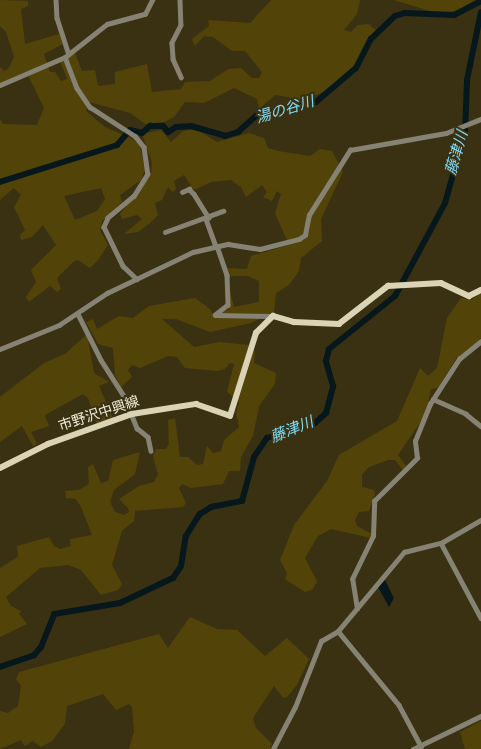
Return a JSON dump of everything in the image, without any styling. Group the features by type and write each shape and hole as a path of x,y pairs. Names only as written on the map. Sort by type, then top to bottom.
{"main road":[{"path":"273,316 294,322 339,324 382,288 394,285 446,284 469,296 481,290"},
{"name":"市野沢中興線","path":"0,468 48,444 132,414 196,404 230,416 256,333 273,316"}],"street":[{"path":"56,0 57,18 77,88 90,107 132,134 144,147 148,174 134,196 108,218 104,227 123,266 137,279"},
{"path":"0,85 67,56 107,24 145,14 152,0"},
{"path":"180,0 181,25 172,44 173,59 181,77"},
{"path":"0,348 78,314 107,293 193,252 216,246 233,244 260,249 300,240 306,235 309,215 350,150 452,131 481,120"},
{"path":"182,192 189,189 194,194 207,219 227,276 228,305 215,315 273,316"},
{"path":"165,232 207,219 223,211"},
{"path":"78,314 132,414 137,428 148,437 151,451"},
{"path":"357,609 352,579 373,536 374,501 417,458 415,441 433,399 459,359 481,340"},
{"path":"433,399 466,414 481,426"},
{"path":"272,749 295,707 321,641 338,630 404,552 441,543 481,520"},
{"path":"441,543 481,618"},
{"path":"338,630 399,705 421,746"},
{"path":"413,749 481,716"}],"shaded area":[{"path":"0,0 28,1 28,6 21,9 25,44 59,34 63,44 44,54 50,72 55,72 61,81 67,79 60,61 75,53 82,71 95,70 98,86 115,84 115,72 147,64 152,92 181,89 185,82 210,81 228,69 241,68 252,78 259,78 262,72 245,51 232,51 213,37 204,36 195,46 192,39 209,26 208,20 250,23 271,0 360,0 357,14 344,30 351,32 358,25 368,24 376,30 355,67 325,91 305,100 275,95 259,109 257,99 234,88 204,103 185,102 174,117 164,122 145,124 130,113 89,102 86,111 105,127 131,138 140,146 145,170 141,180 120,195 122,202 102,221 100,230 108,245 98,260 90,268 78,260 73,262 57,278 61,289 57,292 50,286 29,302 26,297 36,282 31,270 56,245 43,225 32,237 21,240 20,235 25,230 14,207 21,195 14,188 0,200 0,119 3,124 37,125 44,108 28,75 0,88 0,67 4,71 9,68 14,57 6,32 0,26","holes":["101,188 105,199 97,211 75,220 64,196"]},
{"path":"394,0 474,0 460,11 436,13"},
{"path":"196,129 217,142 249,133 264,138 268,148 278,151 310,156 320,149 332,151 343,172 321,219 322,241 301,258 299,271 289,285 276,293 274,312 251,323 210,332 176,319 162,319 194,347 220,342 249,345 255,352 254,363 276,373 275,384 259,406 253,436 241,457 240,471 229,471 223,484 191,488 182,484 179,488 186,503 183,507 135,511 134,521 122,531 112,565 122,584 118,590 101,595 81,570 68,565 40,568 6,597 11,606 21,611 19,614 27,624 0,637 0,568 18,557 17,546 49,537 54,546 60,549 71,546 70,539 92,535 81,507 76,499 66,498 65,491 79,490 89,484 88,467 93,464 101,483 108,481 113,460 140,452 135,474 114,490 110,502 115,512 124,515 129,512 128,508 119,499 139,486 154,482 158,474 153,457 156,449 166,449 169,444 168,420 175,418 180,457 188,457 197,465 203,464 207,446 213,453 221,451 224,440 239,427 236,413 239,402 227,392 234,364 230,363 225,369 217,371 185,368 177,357 168,356 140,368 132,365 128,370 132,377 121,387 115,375 113,348 98,344 86,322 93,319 97,329 119,316 133,318 149,306 195,298 210,309 214,317 219,318 220,313 230,309 229,288 234,307 259,302 259,281 248,276 231,276 227,268 247,269 251,256 289,245 275,213 281,194 277,191 272,201 263,197 267,192 262,185 246,197 241,187 231,180 211,182 194,190 184,175 174,181 176,189 173,192 168,187 162,200 155,203 158,215 149,224 138,232 124,234 142,219 137,215 122,219 120,214 151,175 152,162 142,134 161,130 171,142 183,131"},
{"path":"481,293 481,338 472,349 457,357 438,388 431,389 426,414 398,455 407,467 403,470 395,460 388,460 369,467 362,474 362,487 374,490 375,494 369,511 359,512 355,520 357,526 372,534 371,538 331,529 318,536 305,558 317,581 313,589 305,592 285,579 287,573 280,560 294,525 327,481 339,455 397,421 420,368 428,376 437,368 447,318 461,298 471,300"},
{"path":"87,334 94,373 109,382 99,386 113,418 97,424 88,398 83,394 45,415 49,426 31,432 37,444 33,446 22,426 0,442 0,397 44,363 65,354"},
{"path":"385,580 394,598 389,607 378,587"},
{"path":"190,617 217,629 237,630 265,656 287,638 309,659 297,685 287,697 283,698 274,686 253,718 256,728 272,744 270,749 129,749 134,732 132,707 129,704 116,710 103,694 67,706 65,724 52,741 41,747 33,741 25,746 21,740 0,749 0,711 8,713 18,706 21,686 16,679 19,672 159,634 168,648"},
{"path":"481,721 481,749 465,749 460,732"}],"waterway":[{"name":"湯の谷川","path":"0,182 117,145 130,130 142,133 150,126 163,126 168,132 176,127 191,126 225,136 238,132 256,116 316,102 356,68 371,39 395,16 405,13 454,15 481,1"},
{"name":"藤津川","path":"0,667 34,655 41,647 54,614 120,603 173,578 181,566 186,536 200,514 211,507 242,501 254,457 267,438 315,423 326,413 333,386 326,361 329,349 395,296 445,203 465,133 467,80 481,12"}]}
